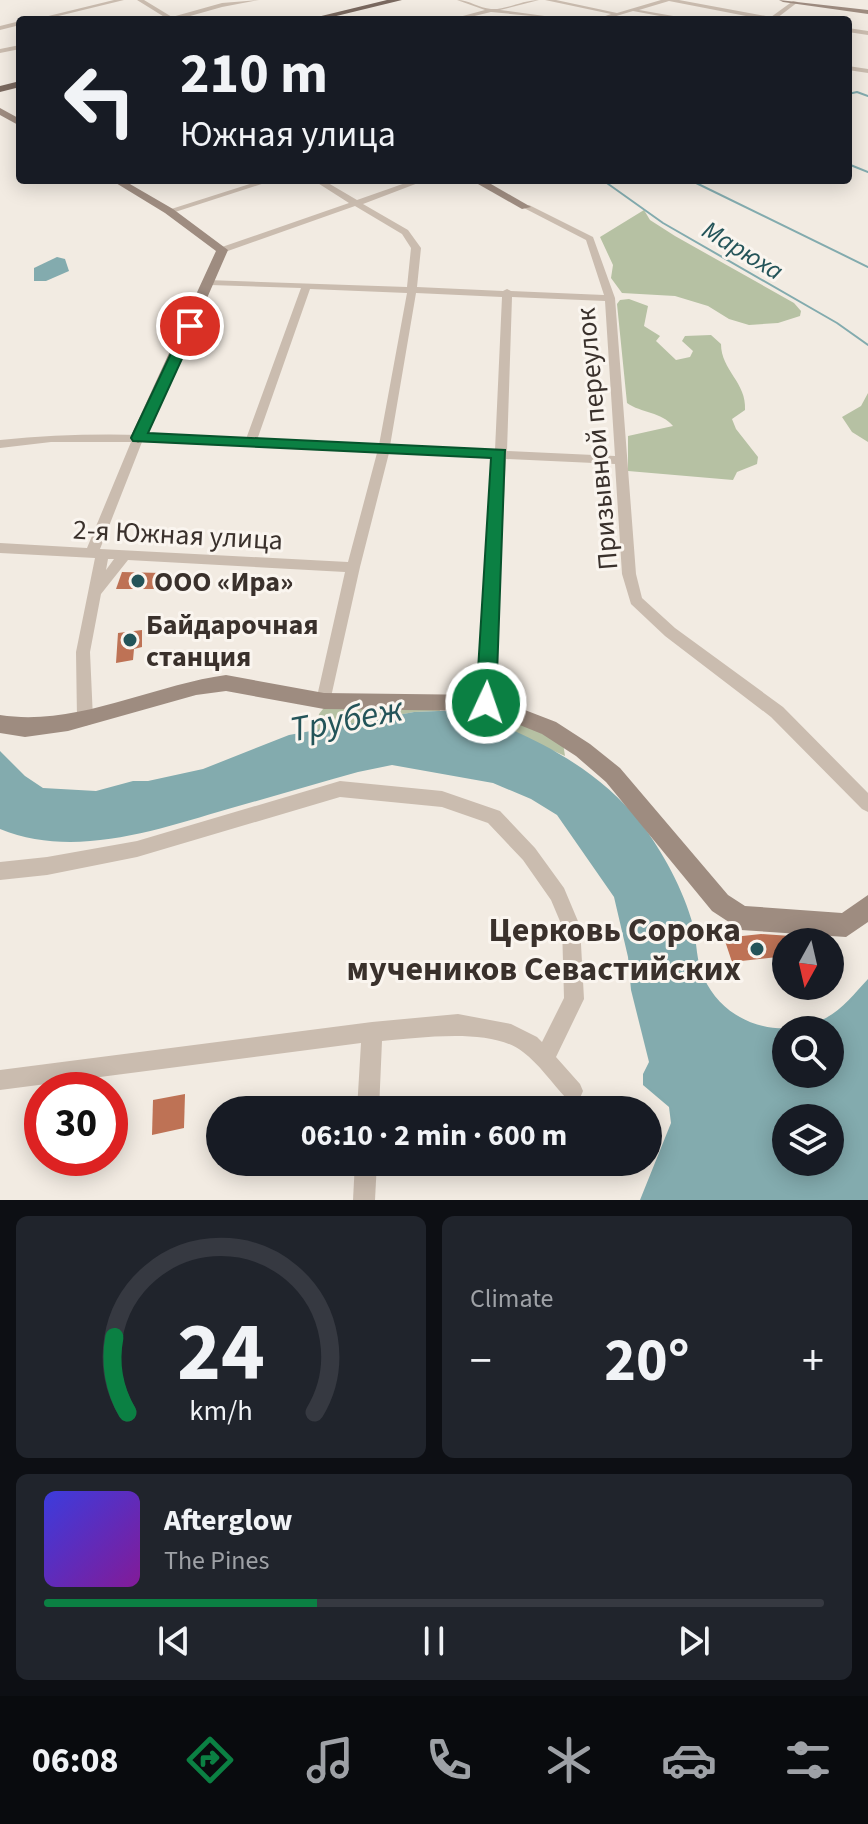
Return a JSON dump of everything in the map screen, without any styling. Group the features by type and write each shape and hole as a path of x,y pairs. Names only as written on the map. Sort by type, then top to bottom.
{"main road":[{"path":"327,16 398,0"}],"street":[{"path":"52,16 121,0"},
{"path":"140,0 164,16"},
{"path":"184,16 222,5 256,0"},
{"path":"460,0 492,11 536,16"},
{"path":"468,16 536,0"},
{"path":"548,0 618,14"},
{"path":"594,0 666,16"},
{"path":"611,16 668,0 753,16"},
{"path":"783,0 868,12"},
{"path":"775,16 795,2"},
{"path":"714,15 724,11"},
{"path":"480,13 492,16"},
{"path":"123,184 169,211 222,250"},
{"path":"169,211 257,184"},
{"path":"324,184 405,232 416,248 412,289 384,449 353,567 324,701"},
{"path":"85,719 83,652 95,593 97,554 138,438 222,250 410,184"},
{"name":"Призывной переулок","path":"483,184 590,239 610,298 629,574 636,600 670,632 777,712 868,804"},
{"path":"210,282 610,298"},
{"path":"250,443 307,285"},
{"path":"486,703 507,292"},
{"path":"0,444 51,438 138,438 622,460"},
{"name":"2-я Южная улица","path":"0,548 353,567"},
{"path":"95,593 124,555"},
{"path":"0,724 25,728 85,719 211,684 243,684 324,701 486,703 549,728 613,775 720,903 741,918 846,925 868,907"},
{"path":"0,871 47,866 137,849 340,789 442,799 494,817 529,854 558,894 571,926 574,999 544,1059"},
{"path":"0,1080 372,1032 458,1024 511,1034 530,1044 573,1091"},
{"path":"369,1096 372,1032"},
{"path":"364,1200 365,1176"}],"green space":[{"path":"644,210 650,220 675,236 794,303 801,311 800,316 778,323 749,325 729,319 708,306 675,296 622,293 611,278 613,265 600,237"},
{"path":"629,299 648,306 644,326 660,336 656,341 676,360 690,357 693,351 682,341 685,336 711,335 721,344 725,361 745,400 745,410 732,419 758,457 757,464 737,472 733,480 628,471 628,436 673,426 663,418 627,403 617,304 620,300"},
{"path":"868,393 868,442 852,432 842,417 861,406"},
{"path":"438,706 440,711 414,712 316,731 323,709"},
{"path":"462,710 493,711 563,743 565,756"}],"water":[{"path":"57,257 65,259 69,271 46,281 34,281 34,268"},
{"path":"462,710 535,741 603,784 640,822 664,858 689,912 701,972 713,993 737,1015 772,1027 772,1088 844,1088 844,1016 828,1016 845,1004 868,979 868,1200 640,1200 650,1176 662,1176 662,1145 671,1123 669,1107 662,1101 662,1096 656,1096 643,1085 643,1074 649,1062 631,990 628,957 614,897 557,815 531,799 493,783 392,765 115,838 57,841 28,838 0,829 0,751 25,776 43,788 96,791 203,769 289,735 414,712"}],"building":[{"name":"ООО «Ира»","path":"122,572 161,573 156,589 116,589"},
{"name":"Байдарочная станция","path":"142,630 142,647 134,649 133,660 116,663 118,633"},
{"name":"Церковь Сорока мучеников Севастийских","path":"772,935 772,958 732,962 724,938"},
{"path":"185,1094 184,1128 152,1135 153,1100"}],"waterway":[{"path":"852,93 868,96"},
{"path":"852,166 868,172"},
{"name":"Марюха","path":"608,184 663,223 837,323 868,345"},
{"path":"698,184 868,267"}],"place":[{"name":"ООО «Ира»","path":"138,581"},
{"name":"Байдарочная станция","path":"130,640"},
{"name":"Церковь Сорока мучеников Севастийских","path":"757,949"}],"route":[{"path":"190,326 138,438 499,453 486,703"}],"water label":[{"name":"Трубеж","path":"346,718"}]}
